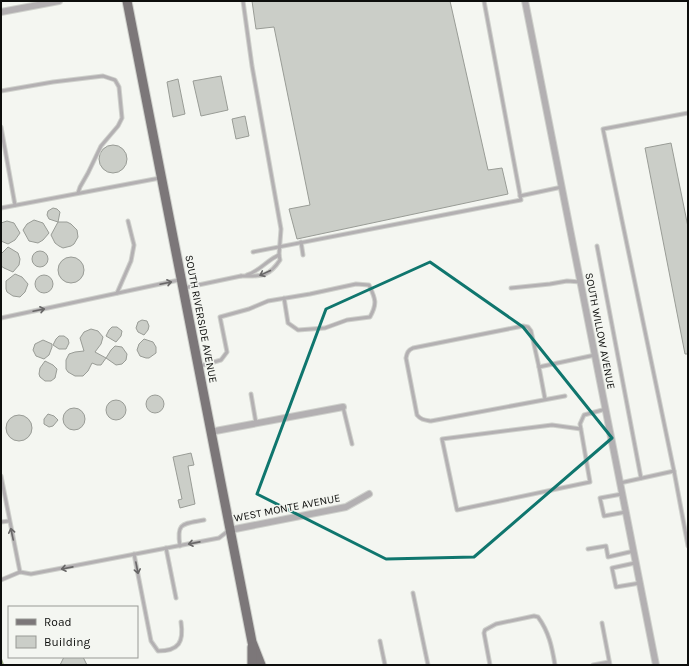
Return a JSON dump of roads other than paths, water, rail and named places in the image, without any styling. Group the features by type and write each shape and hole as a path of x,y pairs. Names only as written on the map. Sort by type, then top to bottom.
{"main road":[{"name":"SOUTH RIVERSIDE AVENUE","path":"127,1 252,642 261,665"},
{"name":"SOUTH RIVERSIDE AVENUE","path":"252,642 252,665"}],"street":[{"path":"1,12 59,1"},
{"name":"SOUTH WILLOW AVENUE","path":"525,1 656,665"},
{"path":"210,432 343,407"},
{"name":"WEST MONTE AVENUE","path":"230,530 346,507 369,494"}],"lane":[{"path":"241,276 261,276 273,270 280,260 280,221 252,66 243,1"},
{"path":"253,252 520,200 484,1"},
{"path":"1,91 53,82 102,76 115,80 119,87 122,118 118,126 101,146 80,187 78,194"},
{"path":"688,113 603,129 674,471 688,546"},
{"path":"1,127 15,205"},
{"path":"1,208 162,178"},
{"path":"520,196 562,187"},
{"path":"117,293 131,261 134,245 128,221"},
{"path":"301,242 303,255"},
{"path":"597,246 641,478"},
{"path":"1,318 117,293 241,276 254,273 272,258 279,255"},
{"path":"511,288 567,281 580,282"},
{"path":"198,366 221,360 227,352 220,317 248,309 268,301 356,284 369,285 376,299 375,309 370,316 347,320 325,328 298,330 288,323 284,298"},
{"path":"545,399 531,331 528,327 524,326 413,348 409,350 406,358 417,415 420,419 424,420 431,421 565,396"},
{"path":"538,367 595,355"},
{"path":"251,394 256,423"},
{"path":"343,407 352,444"},
{"path":"581,429 552,425 442,439 457,510 590,482 581,429 580,424 584,415 606,409"},
{"path":"620,483 674,471"},
{"path":"1,476 20,572"},
{"path":"622,494 600,498 604,516 626,512"},
{"path":"1,522 9,520"},
{"path":"180,546 178,533 181,527 185,524 204,520"},
{"path":"1,580 20,572 31,574 219,538 230,530"},
{"path":"588,549 606,546 608,556 634,551"},
{"path":"166,548 176,598"},
{"path":"134,554 151,641 158,651 175,649 183,634 181,622"},
{"path":"636,563 612,568 616,586 640,584"},
{"path":"413,593 428,665"},
{"path":"490,665 484,633 485,630 496,624 534,616 538,617 550,638 555,665"},
{"path":"593,665 610,663 602,623"},
{"path":"380,641 386,665"}],"waterway":[{"path":"1,659 3,665"}]}
